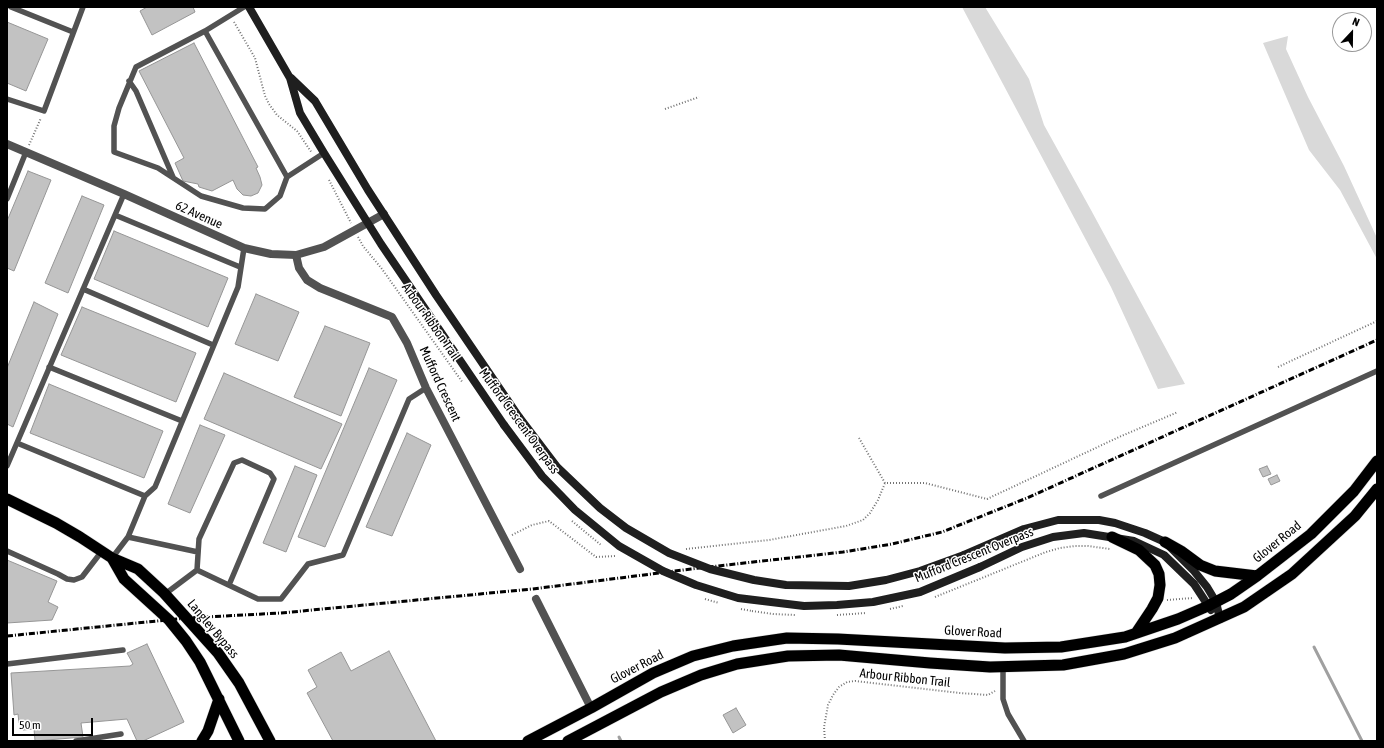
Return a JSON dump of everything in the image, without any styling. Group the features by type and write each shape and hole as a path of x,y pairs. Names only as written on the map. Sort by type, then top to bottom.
{"highway":[{"name":"Glover Road","path":"528,741 591,708 652,673 693,656 733,646 787,638 838,639 1012,648 1061,647 1136,633 1178,619 1212,604 1257,576 1310,534 1354,491 1377,461"},
{"path":"568,741 661,692 701,674 737,664 788,656 838,655 930,664 1003,666 1063,665 1124,654 1175,638 1244,607 1292,574 1355,516 1377,489"},
{"name":"Langley Bypass","path":"7,499 56,523 112,558 138,569 164,594 203,636 239,683 270,741"},
{"path":"1112,537 1139,550 1155,565 1159,574 1160,586 1158,598 1152,610 1136,633"},
{"path":"1165,542 1181,551 1200,565 1230,574 1257,576"},
{"name":"Langley Bypass","path":"112,558 124,578 165,616 200,662 239,741"},
{"path":"202,741 208,731 219,699"}],"main road":[{"path":"249,7 290,78 300,113 368,223"},
{"path":"290,78 315,101 384,214"},
{"name":"Mufford Crescent Overpass","path":"384,214 519,417 558,467 600,508 626,528 669,553 710,569 754,580 786,585 849,586 886,580 920,571 964,555 1024,529 1058,520 1099,520 1115,523 1145,533 1165,542 1201,579 1220,619"},
{"name":"Mufford Crescent Overpass","path":"368,223 504,425 542,476 575,510 619,546 663,570 696,584 738,598 804,606 873,602 920,592 980,567 1022,547 1053,537 1084,533 1134,541 1164,555 1212,604"}],"street":[{"name":"62 Avenue","path":"7,144 124,194 244,248 271,254 296,255 324,247 384,214"},
{"name":"Mufford Crescent","path":"296,255 299,268 307,280 320,288 392,317 407,343 426,388 520,570"},
{"path":"536,599 591,708"}],"lane":[{"path":"11,7 73,32"},
{"path":"7,99 44,111 83,7"},
{"path":"244,7 204,31 136,67 119,108 114,126 114,152 158,168 201,196 243,208 265,209 280,196 287,177 324,153"},
{"path":"204,31 287,177"},
{"path":"130,81 136,91 173,177"},
{"path":"7,199 26,152"},
{"path":"7,466 124,194"},
{"path":"115,215 240,268"},
{"path":"112,558 128,538 145,496 155,487 238,287 244,248"},
{"path":"83,289 213,345"},
{"path":"49,367 182,421"},
{"path":"1101,496 1377,371"},
{"path":"197,570 258,599 281,599 308,564 343,555 408,399 426,388"},
{"path":"17,442 145,496"},
{"path":"197,570 199,538 234,463 242,460 270,473 274,479 229,585"},
{"path":"128,538 198,552"},
{"path":"7,551 67,579 74,580 82,577 102,551"},
{"path":"164,594 197,570"},
{"path":"7,664 123,650"},
{"path":"1003,666 1003,699 1008,714 1024,741"},
{"path":"76,741 121,734"}],"path":[{"path":"230,15 254,58 265,96 269,104 277,115 297,131 315,158"},
{"path":"665,109 700,97"},
{"path":"26,152 44,111"},
{"path":"327,177 342,205"},
{"name":"Arbour Ribbon Trail","path":"363,246 382,269 464,385"},
{"path":"1278,367 1377,321"},
{"path":"885,483 925,483 987,498 1119,437 1178,412"},
{"path":"859,438 885,483"},
{"path":"684,549 769,540 846,526 863,520 870,513 885,483"},
{"path":"504,539 532,525 549,521 596,557 623,555"},
{"path":"978,579 1029,558 1060,548 1088,546 1111,549"},
{"path":"1164,600 1194,598"},
{"name":"Arbour Ribbon Trail","path":"825,741 824,727 828,705 833,695 846,682 855,681 988,695 1003,687"}],"shaded area":[{"path":"962,7 985,7 1029,79 1044,125 1185,384 1158,389 1111,287"},
{"path":"1288,36 1286,49 1308,97 1344,166 1377,238 1377,259 1340,190 1309,150 1263,43"}],"building":[{"path":"147,7 193,7 195,12 152,35 140,11"},
{"path":"7,22 48,39 26,91 7,83"},
{"path":"194,43 258,167 256,168 262,185 258,193 251,196 243,195 237,189 233,180 212,191 199,187 198,184 183,181 175,163 184,158 139,71"},
{"path":"28,171 51,180 14,271 7,268 7,221"},
{"path":"82,196 104,205 68,293 45,283"},
{"path":"114,231 228,278 208,327 94,279"},
{"path":"256,294 299,312 278,361 235,344"},
{"path":"34,302 58,314 13,427 7,424 7,368"},
{"path":"82,307 196,353 176,402 61,355"},
{"path":"325,326 370,343 341,416 294,397"},
{"path":"369,368 397,380 325,547 298,537"},
{"path":"224,373 342,424 321,469 204,419"},
{"path":"49,384 163,431 144,478 30,433"},
{"path":"200,425 225,435 190,513 168,504"},
{"path":"407,433 431,445 392,536 366,527"},
{"path":"295,466 317,475 286,552 263,543"},
{"path":"1267,466 1271,474 1263,477 1259,469"},
{"path":"1277,475 1280,481 1271,485 1268,479"},
{"path":"7,560 57,581 48,602 58,607 52,620 7,623"},
{"path":"147,644 184,722 143,741 137,741 127,719 81,723 83,737 35,741 34,729 23,730 22,723 19,723 18,714 14,715 11,673 130,666 133,664 127,653"},
{"path":"389,651 436,741 333,741 307,693 317,687 308,670 341,652 351,671"},
{"path":"736,708 746,725 733,733 723,715"}],"waterway":[{"path":"1314,647 1362,741"},
{"path":"619,737 621,741"}],"railway":[{"path":"7,636 187,618 281,613 532,589 843,552 892,544 942,532 1027,498 1377,340"}]}
